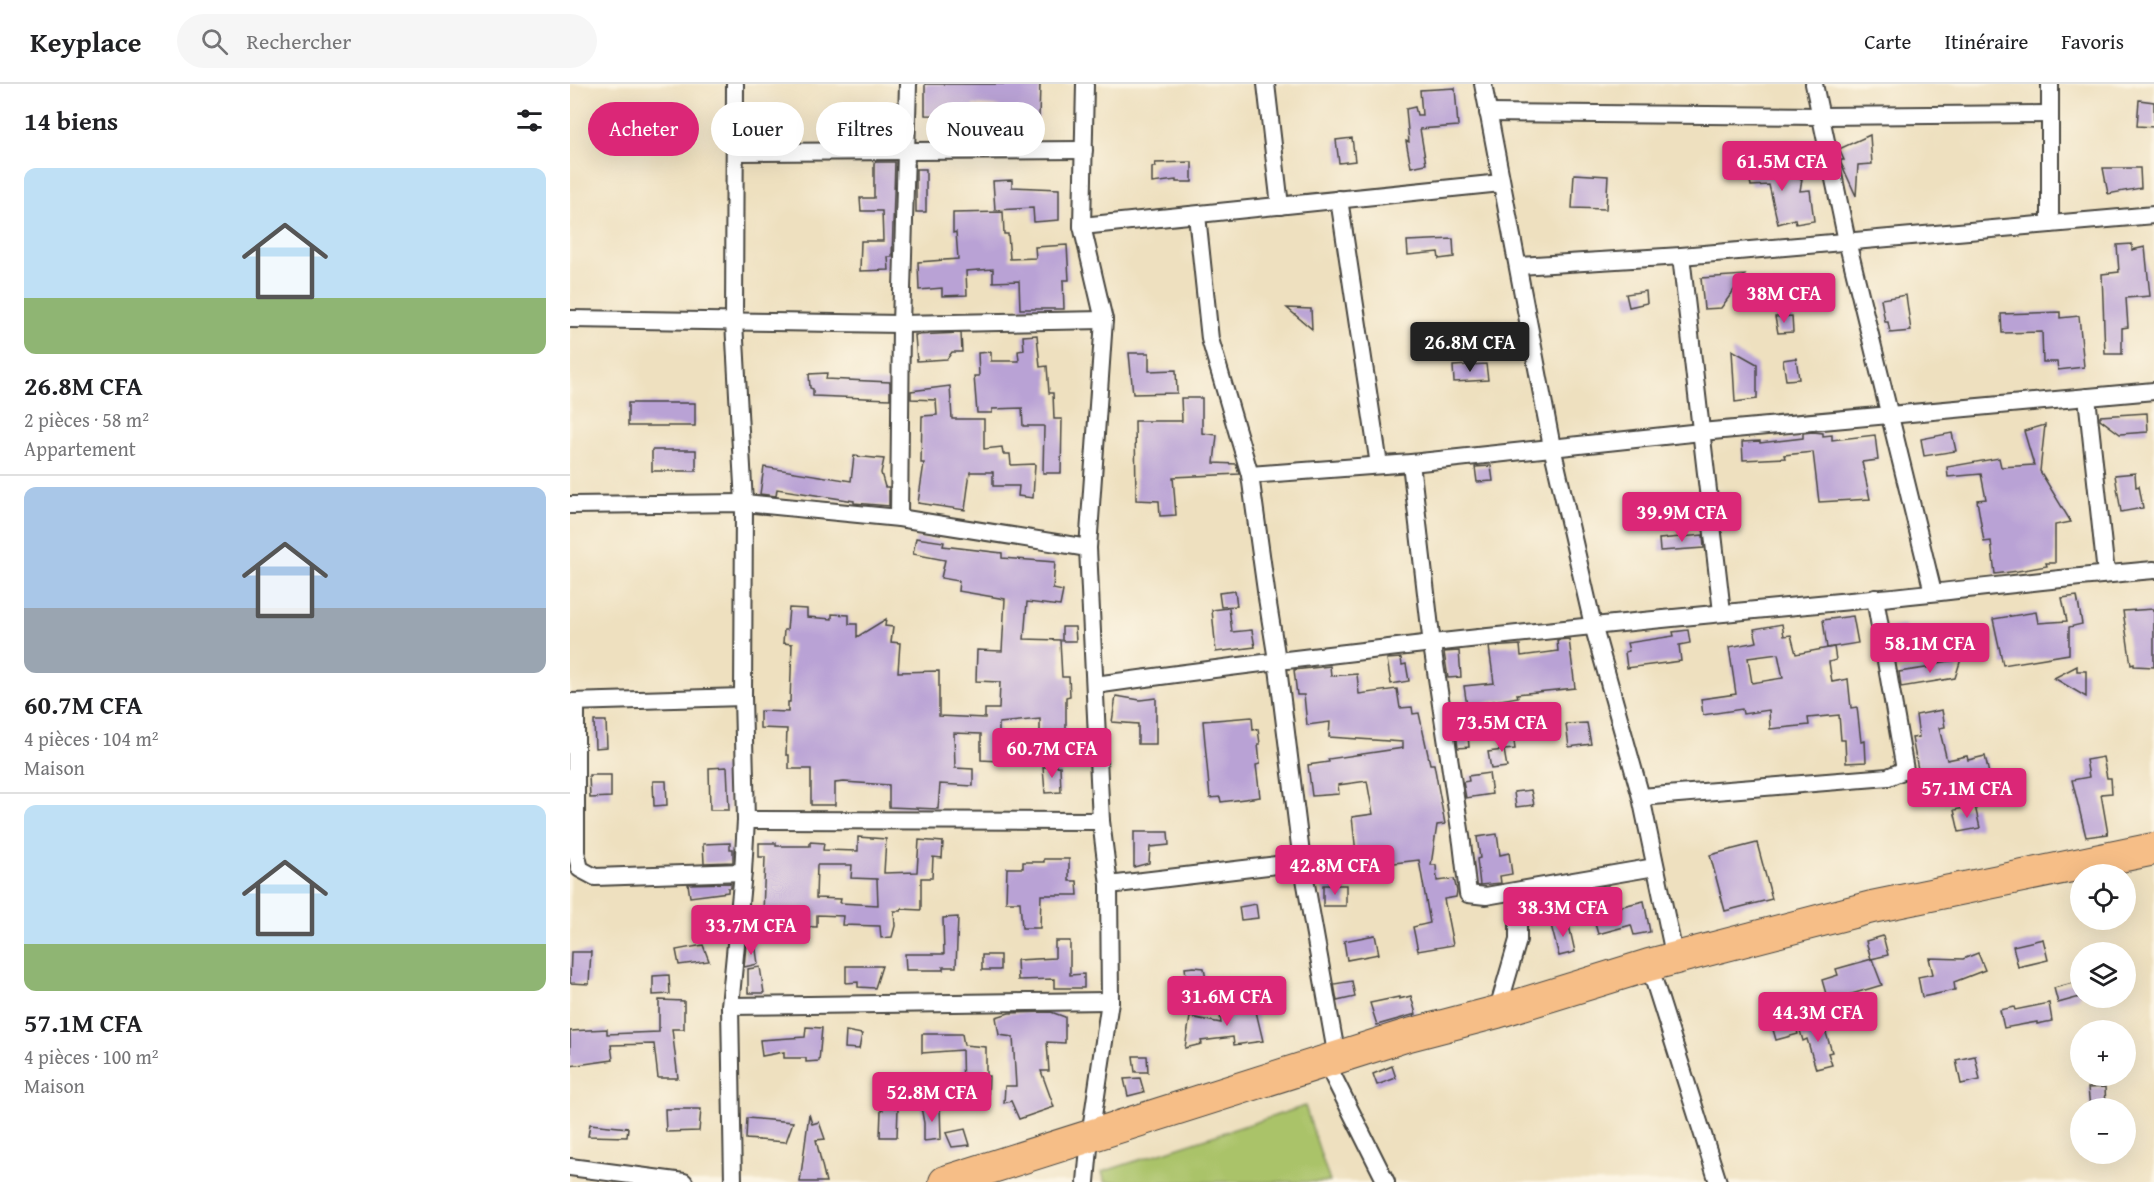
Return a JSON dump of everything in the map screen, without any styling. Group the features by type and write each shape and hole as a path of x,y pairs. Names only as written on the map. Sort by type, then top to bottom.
{"highway":[{"path":"945,1182 1405,1036 1497,1012 1662,962 1872,907 2148,855"}],"street":[{"path":"735,84 735,102"},
{"path":"908,84 908,102"},
{"path":"1085,84 1082,226 1104,320 1088,548 1101,821 1109,885 1110,1001 1090,1136 1086,1182"},
{"path":"1266,84 1280,206"},
{"path":"1483,84 1552,447 1593,625 1641,797 1655,867 1662,962 1718,1182"},
{"path":"1814,84 1847,241 1934,592"},
{"path":"2050,84 2050,224"},
{"path":"1488,113 1820,116 2050,114"},
{"path":"914,150 1084,150"},
{"path":"734,1182 730,1006 744,872 746,820 743,697 744,503 734,322 735,156"},
{"path":"899,518 901,324 907,156"},
{"path":"1082,226 1501,183"},
{"path":"1339,199 1379,465"},
{"path":"1197,215 1210,339 1250,475 1277,660 1302,862 1332,1060 1386,1182"},
{"path":"1519,266 1681,256 2154,215"},
{"path":"1681,256 1722,612"},
{"path":"570,319 901,324 1104,320"},
{"path":"1250,475 1411,463 1890,413 2154,391"},
{"path":"2087,397 2106,574"},
{"path":"1411,463 1432,645 1468,894 1486,896 1655,867"},
{"path":"570,505 744,503 899,518 1088,548"},
{"path":"1095,685 1277,660 1432,645 1593,625 2154,570"},
{"path":"1641,797 1888,777 1905,770 1875,598"},
{"path":"743,697 573,702 576,852 580,869 596,878 744,872"},
{"path":"746,820 1101,821"},
{"path":"1109,885 1302,862"},
{"path":"1497,1012 1518,940 1518,891"},
{"path":"730,1006 1110,1001"},
{"path":"570,1167 684,1182"}],"green space":[{"path":"1305,1106 1330,1182 1105,1182 1102,1172"}],"building":[{"path":"925,84 1040,84 1039,102 926,102 925,115"},
{"path":"1455,88 1458,126 1420,129 1426,164 1411,167 1406,141 1409,142 1406,109 1415,107 1417,115 1422,115 1420,90"},
{"path":"2139,100 2154,102 2154,127 2137,126"},
{"path":"1870,135 1872,164 1858,165 1856,196 1841,163 1841,160 1844,160 1839,149"},
{"path":"1352,138 1355,161 1339,163 1336,140"},
{"path":"1772,156 1774,175 1802,179 1800,191 1810,190 1814,221 1796,224 1795,219 1778,224 1769,185 1751,186 1746,160"},
{"path":"895,162 892,257 888,257 889,270 860,271 861,241 883,241 882,211 861,211 860,198 874,198 874,163"},
{"path":"1192,162 1192,182 1176,182 1176,180 1152,183 1152,167 1156,167 1155,163"},
{"path":"2103,168 2140,168 2141,188 2108,194"},
{"path":"916,169 926,169 926,212 916,212"},
{"path":"1574,174 1608,176 1606,209 1572,208"},
{"path":"1012,180 1012,187 1059,189 1059,220 1034,222 1033,208 995,210 993,181"},
{"path":"1003,212 1004,234 1008,234 1010,259 1036,258 1035,247 1067,245 1069,280 1063,280 1064,309 1020,309 1019,281 993,282 993,269 966,271 967,295 942,296 942,288 919,290 918,262 958,259 956,232 953,233 953,213"},
{"path":"1453,239 1454,257 1439,259 1438,252 1408,255 1407,241"},
{"path":"2132,244 2132,250 2145,247 2150,296 2126,298 2128,327 2122,328 2122,354 2105,354 2102,274 2119,272 2117,245"},
{"path":"1745,275 1721,308 1704,309 1701,278"},
{"path":"1646,291 1647,303 1629,307 1626,294"},
{"path":"1906,295 1911,331 1890,333 1888,322 1885,322 1881,299"},
{"path":"1287,308 1311,309 1312,329"},
{"path":"2060,312 2060,318 2079,316 2084,367 2058,370 2057,362 2043,362 2042,332 2002,333 2001,314"},
{"path":"1792,316 1793,332 1778,333 1775,317"},
{"path":"961,333 962,352 952,352 947,359 917,361 915,335"},
{"path":"1037,335 1040,367 1047,366 1049,393 1053,393 1054,419 1062,419 1061,473 1043,473 1044,426 1023,426 1022,408 992,409 992,413 977,413 974,376 979,376 978,353 991,352 991,361 1019,361 1018,351 1024,350 1023,336"},
{"path":"1732,350 1757,364 1757,399 1735,402"},
{"path":"1129,353 1149,353 1149,371 1176,370 1177,393 1133,394"},
{"path":"1796,358 1799,379 1786,380 1783,360"},
{"path":"1486,364 1488,380 1454,382 1453,366"},
{"path":"827,373 826,379 890,382 890,399 813,396 809,374"},
{"path":"950,386 952,419 984,419 984,449 1002,447 1003,454 1010,454 1011,465 1035,464 1033,498 1018,496 1019,486 993,486 993,472 970,472 965,510 918,503 924,463 921,463 922,416 937,415 936,400 911,399 911,391"},
{"path":"1181,398 1202,398 1202,433 1217,435 1214,463 1236,464 1239,474 1173,477 1176,515 1160,516 1159,501 1136,500 1135,421 1182,421"},
{"path":"628,403 695,403 695,426 628,426"},
{"path":"2147,413 2148,432 2120,434 2100,419 2100,416"},
{"path":"2045,425 2040,471 2071,522 2055,525 2055,563 1995,574 1991,541 1984,542 1977,500 1986,499 1981,474 1948,477 1947,467 1999,458 2001,467 2034,465 2024,431"},
{"path":"1803,433 1823,433 1823,436 1832,435 1832,440 1875,435 1878,460 1862,462 1870,499 1819,502 1813,452 1784,455 1785,458 1743,460 1742,442 1760,441 1760,443 1803,438"},
{"path":"1952,433 1956,451 1924,456 1921,439"},
{"path":"652,450 696,450 696,471 652,471"},
{"path":"854,456 884,459 881,473 885,487 889,487 889,506 854,503 854,501 777,489 776,496 760,494 764,467 851,481"},
{"path":"1491,466 1493,481 1477,482 1475,467"},
{"path":"2135,473 2136,487 2139,486 2143,508 2121,512 2115,475"},
{"path":"1703,535 1704,548 1660,551 1659,539"},
{"path":"916,538 944,542 943,546 1002,553 1002,558 1055,562 1053,589 1063,591 1060,606 1027,602 1024,639 1060,640 1062,677 1069,677 1070,696 1066,697 1066,740 1040,740 1040,719 999,723 999,761 981,760 981,734 954,733 955,768 973,769 973,786 940,784 938,809 889,807 889,785 844,782 835,783 835,805 811,805 811,769 789,769 789,755 786,755 787,729 760,728 760,711 788,712 792,644 783,643 789,608 807,609 807,617 832,619 832,614 849,615 849,624 857,624 857,637 886,619 885,626 893,627 891,642 900,643 898,672 939,671 939,716 985,718 985,709 999,709 1000,682 976,681 977,650 1002,651 1005,599 958,591 959,581 941,578 945,560 913,554"},
{"path":"1235,591 1237,606 1221,607 1219,593"},
{"path":"2077,596 2082,624 2069,627 2069,654 2003,665 1993,619 2036,612 2038,623 2067,621 2062,598"},
{"path":"1229,608 1232,632 1252,630 1255,647 1216,652 1212,610"},
{"path":"2154,609 2154,667 2131,665 2123,611"},
{"path":"1853,616 1858,643 1827,648 1823,620"},
{"path":"1782,624 1784,636 1791,635 1796,654 1834,647 1836,660 1829,662 1832,682 1848,679 1851,708 1857,707 1861,742 1865,741 1866,762 1846,763 1845,740 1841,740 1839,715 1808,718 1809,725 1770,729 1769,710 1743,714 1742,709 1703,715 1701,699 1736,694 1729,647 1757,642 1754,629","holes":["1778,654 1783,678 1752,683 1748,658"]},
{"path":"1905,625 1908,639 1893,641 1891,628"},
{"path":"1062,627 1075,627 1076,641 1062,641"},
{"path":"1688,630 1690,643 1679,645 1681,661 1627,668 1625,652 1629,651 1627,643 1674,636 1673,632"},
{"path":"1569,639 1575,688 1517,694 1518,697 1467,706 1464,686 1494,683 1489,647 1520,645 1521,656 1558,651 1557,640"},
{"path":"1459,651 1461,677 1448,678 1444,652"},
{"path":"1401,658 1402,665 1406,664 1409,681 1391,684 1387,659"},
{"path":"1961,659 1955,678 1901,687 1899,672 1932,667 1932,664"},
{"path":"1330,666 1331,676 1357,674 1359,694 1397,689 1400,708 1412,707 1413,714 1419,713 1430,764 1434,764 1445,824 1437,825 1431,865 1436,865 1437,881 1454,879 1457,891 1456,897 1444,899 1453,945 1418,951 1413,927 1430,923 1419,860 1386,864 1387,867 1358,871 1352,817 1373,814 1367,781 1338,785 1339,794 1312,796 1308,765 1329,762 1328,759 1403,748 1403,742 1329,737 1330,722 1307,725 1304,695 1297,695 1294,670"},
{"path":"2077,666 2077,671 2086,671 2086,697 2054,678"},
{"path":"1116,696 1140,700 1156,698 1156,744 1138,744 1138,724 1112,722"},
{"path":"1942,710 1945,727 1939,728 1947,760 1967,756 1968,760 1985,756 1990,778 1978,782 1977,778 1959,782 1958,776 1950,778 1949,774 1920,780 1912,738 1919,737 1916,715"},
{"path":"1252,717 1253,730 1258,729 1260,744 1258,744 1260,764 1256,765 1260,797 1221,802 1220,797 1210,798 1203,721"},
{"path":"594,721 606,721 607,747 595,748"},
{"path":"1467,723 1469,747 1458,748 1455,724"},
{"path":"1587,723 1591,744 1569,747 1566,724"},
{"path":"1513,734 1515,749 1504,750 1507,767 1491,769 1488,752 1503,750 1501,736"},
{"path":"2103,757 2107,778 2111,778 2112,793 2101,794 2108,834 2086,837 2072,780 2089,777 2086,760"},
{"path":"1060,766 1061,792 1045,793 1043,767"},
{"path":"727,767 729,810 710,810 709,768"},
{"path":"1489,773 1492,794 1466,798 1463,782 1469,781 1468,776"},
{"path":"589,775 611,775 611,797 590,798"},
{"path":"653,781 666,781 667,805 654,806"},
{"path":"1531,790 1534,805 1516,807 1514,792"},
{"path":"1975,806 1980,828 1959,832 1954,810"},
{"path":"1134,832 1168,832 1169,845 1150,847 1149,863 1134,867"},
{"path":"1497,834 1500,855 1509,853 1512,874 1500,876 1501,883 1480,885 1477,837"},
{"path":"858,837 886,839 884,873 917,872 919,840 943,842 942,858 933,857 932,878 921,878 921,910 902,909 902,907 901,911 894,911 895,926 892,937 881,938 880,926 842,925 843,916 817,915 817,927 789,926 789,913 763,914 765,857 759,857 759,843 776,843 776,846 810,846 810,842 824,843 823,850 858,851","holes":["817,865 852,865 851,878 877,879 878,905 840,903 841,899 816,898"]},
{"path":"730,843 730,849 733,849 733,862 704,863 703,844"},
{"path":"1757,843 1772,899 1725,911 1710,855"},
{"path":"1044,859 1069,859 1069,881 1077,881 1078,895 1041,895 1040,928 1022,928 1020,902 1006,902 1007,868 1023,868 1023,862 1044,862"},
{"path":"731,883 728,892 690,897 688,884"},
{"path":"1323,885 1346,885 1346,906 1323,906"},
{"path":"1608,886 1614,908 1644,901 1650,932 1634,935 1631,925 1598,934 1585,890"},
{"path":"1256,904 1258,918 1241,920 1239,907"},
{"path":"958,917 956,967 943,967 943,970 906,970 905,954 944,954 943,918"},
{"path":"1568,921 1575,952 1559,956 1551,925"},
{"path":"1375,935 1379,954 1347,960 1344,941"},
{"path":"1883,936 1888,955 1871,959 1866,941"},
{"path":"2043,939 2048,960 2018,967 2013,946"},
{"path":"1055,941 1070,941 1070,975 1084,974 1084,988 1054,988 1054,979 1018,980 1017,960 1055,958"},
{"path":"755,943 758,964 744,967 746,945"},
{"path":"703,945 709,961 679,965 676,950"},
{"path":"571,952 591,952 589,984 570,983"},
{"path":"1978,953 1985,970 1954,982 1955,990 1922,997 1918,977 1933,974 1929,958 1963,959"},
{"path":"982,955 1000,955 1000,970 982,970"},
{"path":"1872,959 1882,985 1828,1001 1822,980 1838,975 1836,969"},
{"path":"846,966 882,966 875,988 858,987 858,982 846,983"},
{"path":"760,967 764,993 748,993 748,969"},
{"path":"1185,968 1204,968 1206,980 1187,982"},
{"path":"669,975 670,994 653,995 653,976"},
{"path":"1352,981 1355,997 1337,1001 1334,984"},
{"path":"2070,984 2070,1000 2058,1003 2054,988"},
{"path":"1411,996 1416,1014 1377,1025 1370,1003"},
{"path":"1789,999 1798,1034 1776,1040 1766,1005"},
{"path":"659,1000 684,1001 684,1029 672,1029 678,1078 658,1078 654,1044 611,1045 613,1060 570,1066 570,1031 607,1029 607,1034 659,1032"},
{"path":"1254,1003 1263,1041 1234,1045 1233,1037 1201,1041 1202,1044 1185,1048 1190,1017 1221,1023 1219,1008"},
{"path":"2049,1003 2052,1021 2004,1028 2000,1010 2014,1007 2015,1010"},
{"path":"1051,1012 1065,1017 1065,1043 1047,1042 1049,1071 1041,1071 1054,1107 1019,1119 1011,1101 1004,1103 1005,1086 1016,1086 1013,1037 999,1035 996,1017 1009,1013"},
{"path":"1822,1020 1832,1052 1828,1053 1832,1065 1816,1069 1807,1039 1803,1041 1799,1027"},
{"path":"806,1027 822,1028 819,1061 806,1062 806,1058 784,1058 784,1052 762,1056 760,1040 805,1037"},
{"path":"846,1031 862,1034 859,1049 845,1048"},
{"path":"922,1034 962,1034 964,1045 986,1047 986,1076 989,1076 988,1097 963,1097 962,1050 922,1053"},
{"path":"1133,1056 1147,1056 1148,1072 1135,1072"},
{"path":"1975,1056 1980,1080 1961,1084 1956,1060"},
{"path":"1392,1066 1396,1078 1377,1085 1373,1074"},
{"path":"897,1077 895,1108 898,1108 897,1137 880,1137 881,1110 883,1110 881,1078"},
{"path":"1140,1078 1144,1092 1128,1096 1124,1079"},
{"path":"2105,1087 2106,1098 2089,1098 2088,1088"},
{"path":"940,1106 941,1139 924,1141 921,1107"},
{"path":"665,1109 701,1109 699,1131 666,1132"},
{"path":"809,1114 812,1124 819,1122 825,1139 816,1140 826,1182 800,1182"},
{"path":"747,1118 793,1122 786,1142 746,1139"},
{"path":"590,1124 628,1128 627,1137 588,1136"},
{"path":"965,1129 970,1145 952,1147 946,1133"}]}
